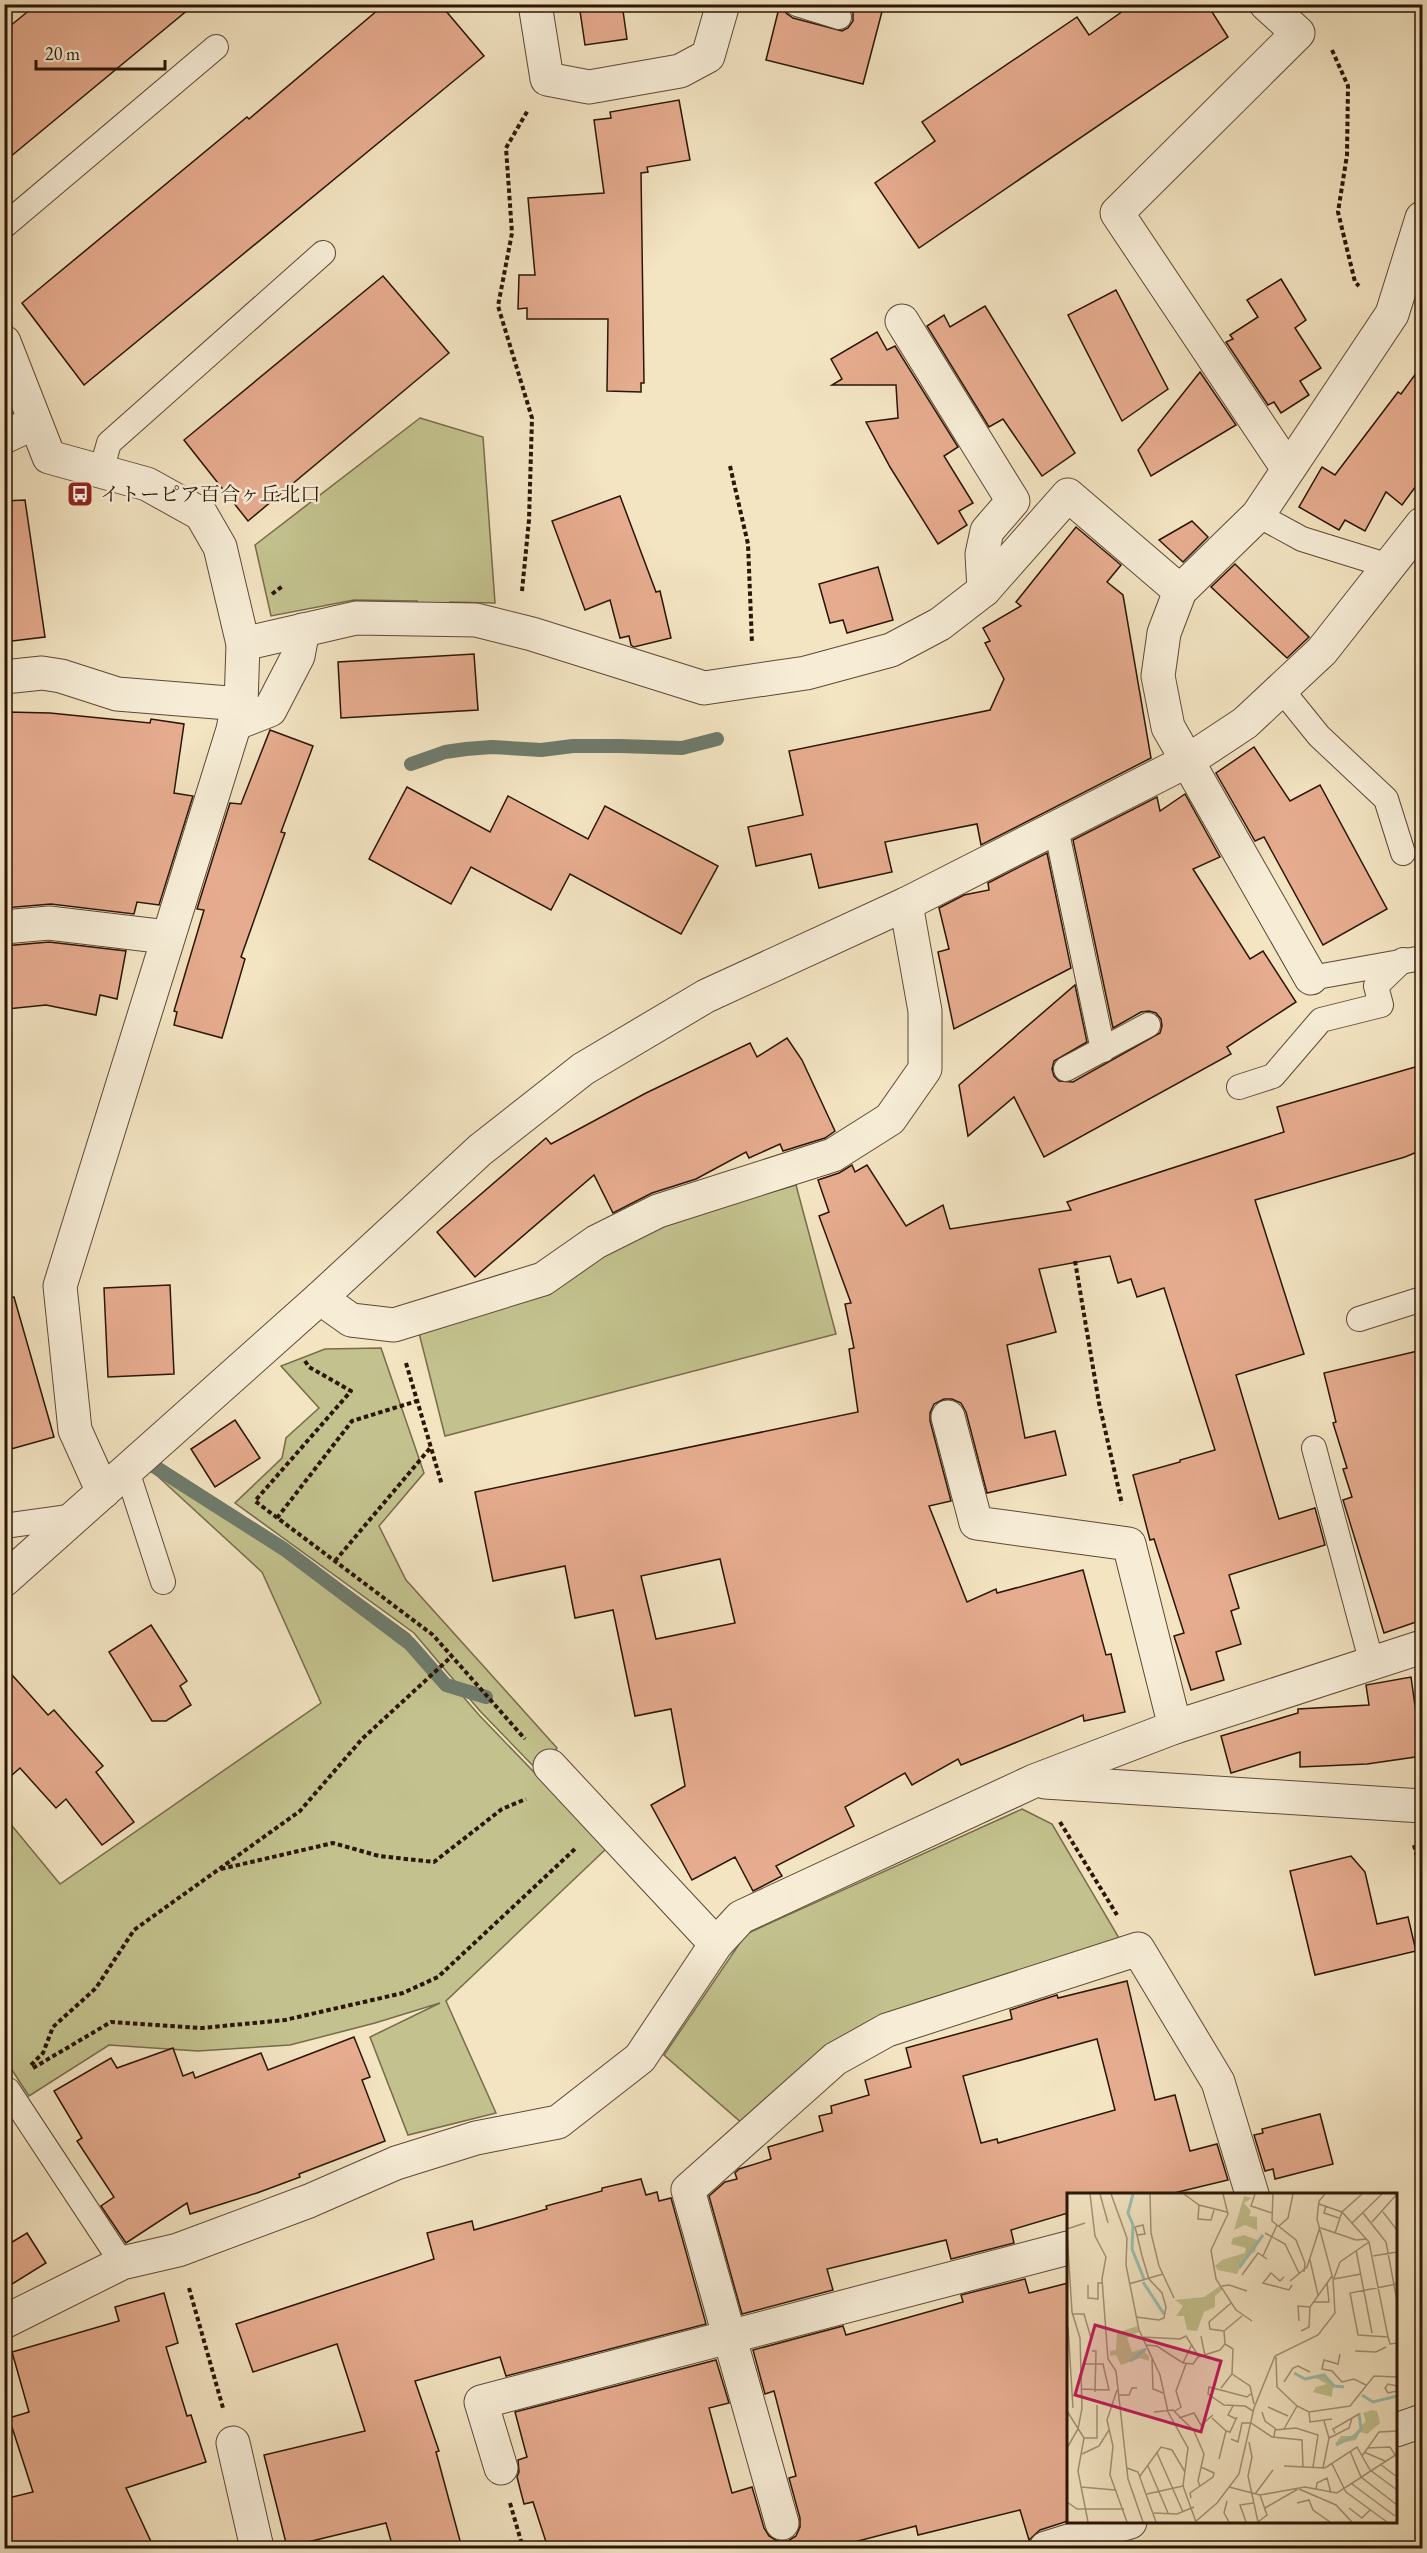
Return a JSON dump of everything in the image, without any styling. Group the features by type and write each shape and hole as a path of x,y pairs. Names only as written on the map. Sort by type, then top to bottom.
{"street":[{"path":"535,4 547,79 589,87 681,71 708,56 723,4"},
{"path":"1266,4 1298,33 1117,213 1288,469"},
{"path":"1311,978 1189,760 1168,727 1158,676 1164,633 1180,591 1258,515 1392,314 1422,218"},
{"path":"902,321 1013,501 987,531 982,554 984,590"},
{"path":"4,342 49,457 147,484 201,514 220,547 243,644 237,714 60,1286 75,1430 115,1482"},
{"path":"4,437 34,423"},
{"path":"243,644 356,618 476,620 705,688 806,673 891,650 940,624 984,590 1068,495 1180,591"},
{"path":"4,1580 320,1298 480,1150 583,1069 706,996 906,904 1189,760 1245,723 1322,651 1409,550"},
{"path":"4,677 42,673 61,676 117,694 237,714 270,710 298,656 303,630"},
{"path":"320,1298 351,1320 394,1325 543,1279 596,1242 658,1211 833,1155 890,1119 925,1069 925,1011 906,904"},
{"path":"4,927 49,923 167,937"},
{"path":"948,1417 976,1523 1129,1544 1175,1727"},
{"path":"4,2322 122,2263 178,2250 309,2201 396,2163 477,2138 558,2122 640,2058 716,1944 741,1917 1034,1781 1175,1727 1422,1647"},
{"path":"550,1766 716,1944"},
{"path":"1034,1781 1422,1806"},
{"path":"782,2523 688,2190 836,2059 886,2030 1138,1949 1218,2082 1252,2193"},
{"path":"501,2468 481,2402 1067,2248"},
{"path":"1397,2429 1422,2421"},
{"path":"233,2443 257,2548"},
{"path":"1046,2548 1127,2523"}],"lane":[{"path":"797,4 839,17"},
{"path":"4,226 216,47"},
{"path":"101,471 109,443 323,253"},
{"path":"1258,515 1302,538 1409,550"},
{"path":"1281,689 1319,735 1386,799 1403,853"},
{"path":"1056,828 1103,1050"},
{"path":"1311,978 1413,959"},
{"path":"1239,1087 1273,1076 1322,1020 1381,1005 1376,986 1413,959"},
{"path":"1066,1069 1148,1025"},
{"path":"1359,1319 1422,1299"},
{"path":"1314,1448 1372,1664"},
{"path":"115,1482 163,1582"},
{"path":"4,1526 76,1516"},
{"path":"4,2091 8,2090 122,2263"}],"path":[{"path":"1298,33 1322,29 1348,86 1347,155 1338,212 1355,282 1392,314"},
{"path":"506,148 512,233 498,306 532,417 529,520 518,631"},
{"path":"730,466 748,544 752,642 762,679"},
{"path":"1075,1261 1100,1403 1129,1544"},
{"path":"394,1325 442,1485"},
{"path":"309,1366 351,1391 255,1501 433,1635 550,1766"},
{"path":"277,1518 352,1422 417,1401"},
{"path":"335,1561 431,1447"},
{"path":"452,1657 362,1739 300,1811 134,1930 96,1988 53,2027 43,2053 26,2071 111,2022 202,2028 285,2020 403,1993 438,1977 579,1844"},
{"path":"1034,1781 1138,1949"},
{"path":"221,1869 333,1843 380,1856 434,1862 502,1809"},
{"path":"189,2287 220,2397"},
{"path":"501,2468 523,2548"}],"shaded area":[{"path":"420,418 483,437 495,603 450,602 449,610 416,610 417,601 354,600 271,616 255,545"},
{"path":"796,1185 836,1334 445,1436 419,1333 672,1221"},
{"path":"381,1348 424,1473 379,1526 406,1580 557,1748 538,1771 480,1711 414,1633 235,1503 282,1458 286,1438 319,1408 281,1366 325,1349"},
{"path":"160,1463 284,1543 409,1634 479,1715 607,1848 446,2001 496,2113 408,2135 370,2037 440,2003 290,2045 198,2051 109,2045 29,2096 12,2070 5,2075 4,1816 60,1884 321,1703 262,1572 152,1471"},
{"path":"1022,1809 1052,1824 1119,1938 1057,1961 922,2001 882,2016 743,2124 664,2055 746,1934"}],"building":[{"path":"37,4 195,4 4,162 4,31"},
{"path":"385,4 440,4 484,56 84,385 22,303 247,117 249,119"},
{"path":"579,4 622,4 627,39 585,45"},
{"path":"780,4 783,4 786,13 793,18 842,31 848,28 853,21 853,13 845,4 884,4 863,84 766,60"},
{"path":"1133,4 1207,4 1228,37 919,248 875,183 935,141 922,122 1077,17 1089,35"},
{"path":"679,100 690,160 647,167 648,172 641,173 644,383 641,383 641,392 607,391 608,319 527,319 527,308 518,309 519,275 535,275 528,198 604,193 594,120 611,118 610,112"},
{"path":"383,276 449,353 248,521 184,440"},
{"path":"1281,279 1306,320 1295,328 1321,368 1300,381 1309,395 1281,413 1274,402 1268,405 1226,342 1233,339 1230,335 1258,317 1247,300"},
{"path":"1116,290 1168,389 1122,421 1068,315"},
{"path":"985,306 1075,453 1042,476 1003,419 989,427 927,326 944,315 950,327"},
{"path":"877,332 887,350 895,346 958,447 944,456 973,503 959,511 967,525 938,544 890,467 866,422 898,418 896,385 832,385 842,379 831,359"},
{"path":"1422,365 1422,478 1402,505 1386,492 1365,531 1345,520 1339,530 1299,507 1322,467 1335,475 1398,392 1401,394"},
{"path":"1200,372 1236,425 1151,476 1138,450"},
{"path":"620,496 656,592 660,591 671,638 634,647 631,645 629,636 620,638 610,600 585,610 552,521"},
{"path":"25,500 45,637 4,642 4,501"},
{"path":"1192,521 1208,537 1183,562 1159,540"},
{"path":"1076,527 1121,565 1107,582 1123,595 1151,758 981,845 977,824 885,842 892,872 819,888 811,854 756,866 748,827 803,815 789,751 990,710 1004,679 985,643 990,641 983,628 1021,606 1016,602"},
{"path":"1235,564 1309,637 1287,658 1211,587"},
{"path":"878,567 893,620 847,633 843,620 830,623 819,584"},
{"path":"474,654 478,710 341,718 338,662"},
{"path":"7,712 50,713 150,723 151,719 184,724 174,793 193,796 159,905 137,902 134,914 51,904 4,908 4,749"},
{"path":"270,730 313,746 281,832 285,833 241,957 245,959 222,1038 174,1025 177,1012 174,1011 204,910 197,909 230,803 241,804"},
{"path":"1254,747 1290,801 1320,785 1387,909 1323,945 1264,837 1255,841 1216,773"},
{"path":"407,787 490,832 508,796 588,839 605,806 718,866 681,934 570,874 551,910 471,867 451,904 369,859"},
{"path":"1185,794 1220,857 1193,869 1250,959 1263,951 1296,1002 1227,1047 1231,1054 1044,1157 1014,1097 968,1136 959,1085 1075,985 1087,1042 1054,1061 1052,1069 1059,1081 1073,1082 1160,1033 1161,1019 1156,1013 1149,1011 1141,1012 1113,1028 1073,840 1157,797 1160,811"},
{"path":"1047,853 1071,968 954,1029 938,952 949,949 939,908 964,895 989,890 988,883"},
{"path":"49,942 126,951 117,999 100,995 96,1015 46,1005 7,1009 4,946"},
{"path":"787,1038 802,1060 835,1131 825,1138 783,1151 780,1144 749,1158 746,1152 696,1179 652,1193 613,1213 594,1175 475,1277 437,1232 546,1138 551,1144 646,1093 750,1043 757,1057"},
{"path":"1422,1065 1422,1150 1405,1157 1255,1200 1304,1354 1236,1375 1279,1519 1315,1508 1325,1545 1229,1575 1239,1608 1231,1611 1241,1644 1216,1652 1224,1680 1191,1690 1174,1636 1184,1633 1154,1539 1150,1540 1133,1475 1215,1450 1164,1288 1137,1297 1131,1279 1118,1283 1110,1256 1039,1269 1056,1332 1007,1345 1025,1438 1055,1431 1066,1475 987,1493 966,1412 961,1403 952,1399 944,1399 934,1404 930,1413 930,1421 951,1501 929,1506 967,1602 996,1589 997,1593 1083,1570 1106,1655 1111,1654 1125,1712 1084,1721 1083,1715 961,1765 958,1759 912,1785 905,1773 845,1807 854,1826 776,1866 782,1876 753,1891 735,1857 692,1880 651,1805 685,1786 671,1709 635,1716 613,1610 575,1618 565,1566 493,1581 475,1492 858,1412 849,1349 854,1348 845,1304 851,1303 819,1216 829,1212 818,1180 839,1173 852,1165 855,1172 867,1165 906,1226 943,1205 950,1229 1071,1210 1067,1202 1284,1132 1277,1107","holes":["720,1559 735,1623 656,1639 641,1576"]},
{"path":"170,1285 174,1374 108,1377 104,1288"},
{"path":"14,1297 54,1437 4,1451 4,1298"},
{"path":"1422,1350 1422,1620 1384,1633 1343,1500 1352,1497 1343,1469 1347,1468 1333,1423 1336,1422 1324,1373"},
{"path":"235,1420 260,1458 215,1487 191,1449"},
{"path":"151,1625 187,1681 180,1686 191,1705 166,1721 152,1721 109,1652"},
{"path":"4,1666 48,1715 54,1710 103,1766 96,1772 134,1822 102,1845 66,1799 56,1808 20,1768 4,1782"},
{"path":"1411,1677 1422,1756 1367,1764 1300,1767 1300,1752 1231,1773 1221,1736 1298,1713 1298,1709 1369,1705 1366,1685"},
{"path":"1351,1856 1365,1872 1377,1924 1408,1917 1416,1951 1315,1975 1290,1871"},
{"path":"1127,1981 1155,2100 1175,2095 1190,2151 1217,2144 1228,2180 1174,2193 1067,2193 1067,2213 1011,2230 1014,2243 951,2259 946,2240 827,2269 833,2290 742,2314 709,2196 725,2182 737,2179 735,2173 739,2169 771,2159 768,2147 823,2131 819,2116 832,2113 831,2106 869,2095 865,2080 911,2067 906,2048 1012,2019 1010,2010 1057,1995 1058,1998","holes":["1097,2039 1115,2110 998,2143 997,2139 981,2143 963,2076"]},
{"path":"354,2037 370,2077 362,2080 385,2141 299,2174 300,2177 190,2214 187,2203 126,2243 101,2206 114,2197 77,2141 82,2138 54,2091 111,2058 117,2068 173,2048 183,2076 193,2072 195,2078 261,2053 268,2070"},
{"path":"1320,2114 1333,2164 1275,2179 1273,2169 1265,2171 1254,2135 1263,2133 1262,2129"},
{"path":"641,2179 646,2195 657,2192 659,2201 671,2198 706,2324 506,2376 500,2357 415,2381 439,2451 436,2452 462,2548 393,2548 386,2523 287,2547 264,2455 365,2431 337,2344 253,2372 236,2324 434,2259 427,2233 472,2221 474,2230 547,2209 546,2206 602,2191 602,2188"},
{"path":"27,2233 46,2263 4,2289 4,2247"},
{"path":"1025,2279 1029,2293 1067,2283 1067,2521 1040,2530 1029,2540 1020,2510 918,2535 916,2526 831,2548 548,2548 533,2502 524,2504 517,2477 518,2460 527,2457 515,2412 716,2360 729,2403 709,2408 732,2493 752,2487 764,2528 769,2536 777,2541 788,2541 796,2536 800,2527 800,2518 789,2478 796,2476 774,2391 765,2394 753,2350 843,2326 846,2335 963,2302 961,2295"},
{"path":"164,2293 178,2343 166,2347 187,2416 191,2415 206,2462 126,2488 154,2548 4,2548 4,2499 33,2492 9,2418 29,2412 12,2352 119,2321 115,2307"}],"waterway":[{"path":"411,764 445,752 466,749 492,747 541,750 573,746 682,748 717,739"},
{"path":"141,1458 284,1549 410,1644 446,1685 486,1697"}],"place":[{"name":"イトーピア百合ヶ丘北口","path":"80,494"}]}
